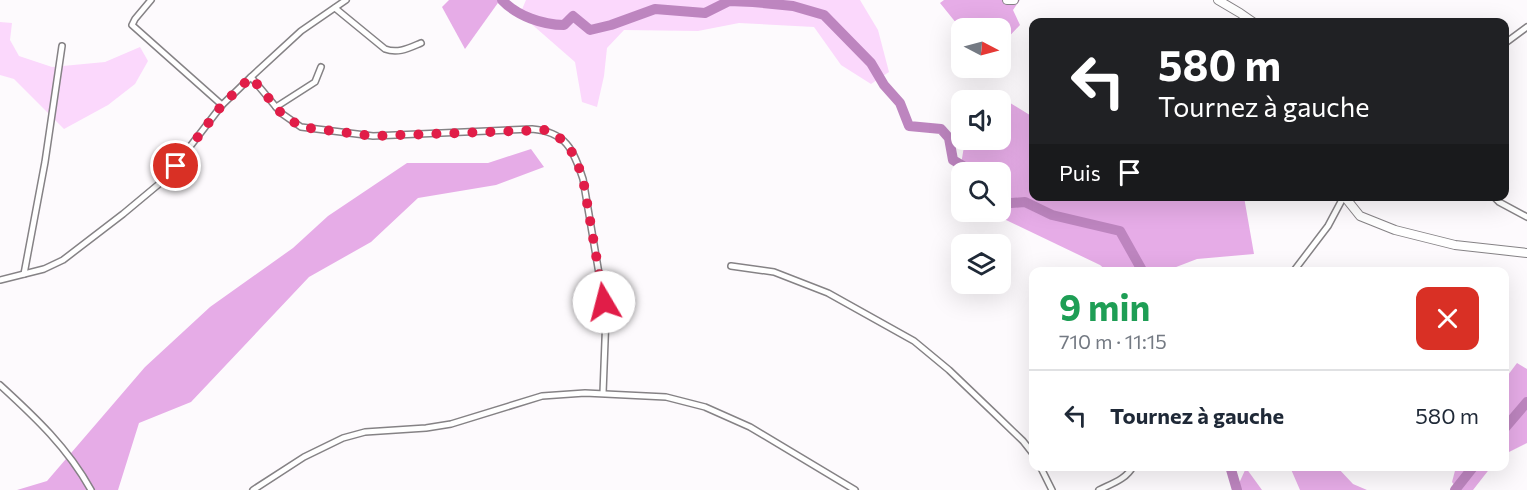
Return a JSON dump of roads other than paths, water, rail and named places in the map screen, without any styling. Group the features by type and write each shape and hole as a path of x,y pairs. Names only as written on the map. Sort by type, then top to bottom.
{"street":[{"path":"151,0 132,26 222,105"},
{"path":"0,280 44,269 71,255 158,186 222,105 301,32 346,0"},
{"path":"1007,0 1014,0"},
{"path":"1218,0 1247,18"},
{"path":"335,8 385,49 393,52 401,51 422,43"},
{"path":"1509,40 1527,27"},
{"path":"24,274 45,162 62,46"},
{"path":"276,107 315,82 321,67"},
{"path":"251,77 276,107 301,127 373,136 532,129 556,134 568,144 583,179 603,289 606,315 603,393"},
{"path":"1297,267 1328,226 1341,201"},
{"path":"1348,201 1360,216 1395,230 1455,245 1527,253"},
{"path":"1498,201 1527,217"},
{"path":"731,266 774,272 811,286 866,312 914,341 949,370 1029,449"},
{"path":"0,385 67,451 91,490"},
{"path":"253,490 304,458 343,438 365,432 426,428 451,423 542,396 560,393 666,397 688,402 750,427 855,490"},
{"path":"1042,471 1052,490"},
{"path":"1099,490 1130,471"}],"waterway":[{"path":"502,0 515,11 548,23 564,25 573,16 590,30 655,9 705,13 729,1 793,6 824,15 871,63 884,85 900,103 909,126 941,129 949,138 953,160 956,162"},
{"path":"1011,203 1025,202 1052,215 1120,231 1140,267"},
{"path":"1509,423 1527,402"},
{"path":"1231,471 1237,490"},
{"path":"1455,490 1470,471"}]}
